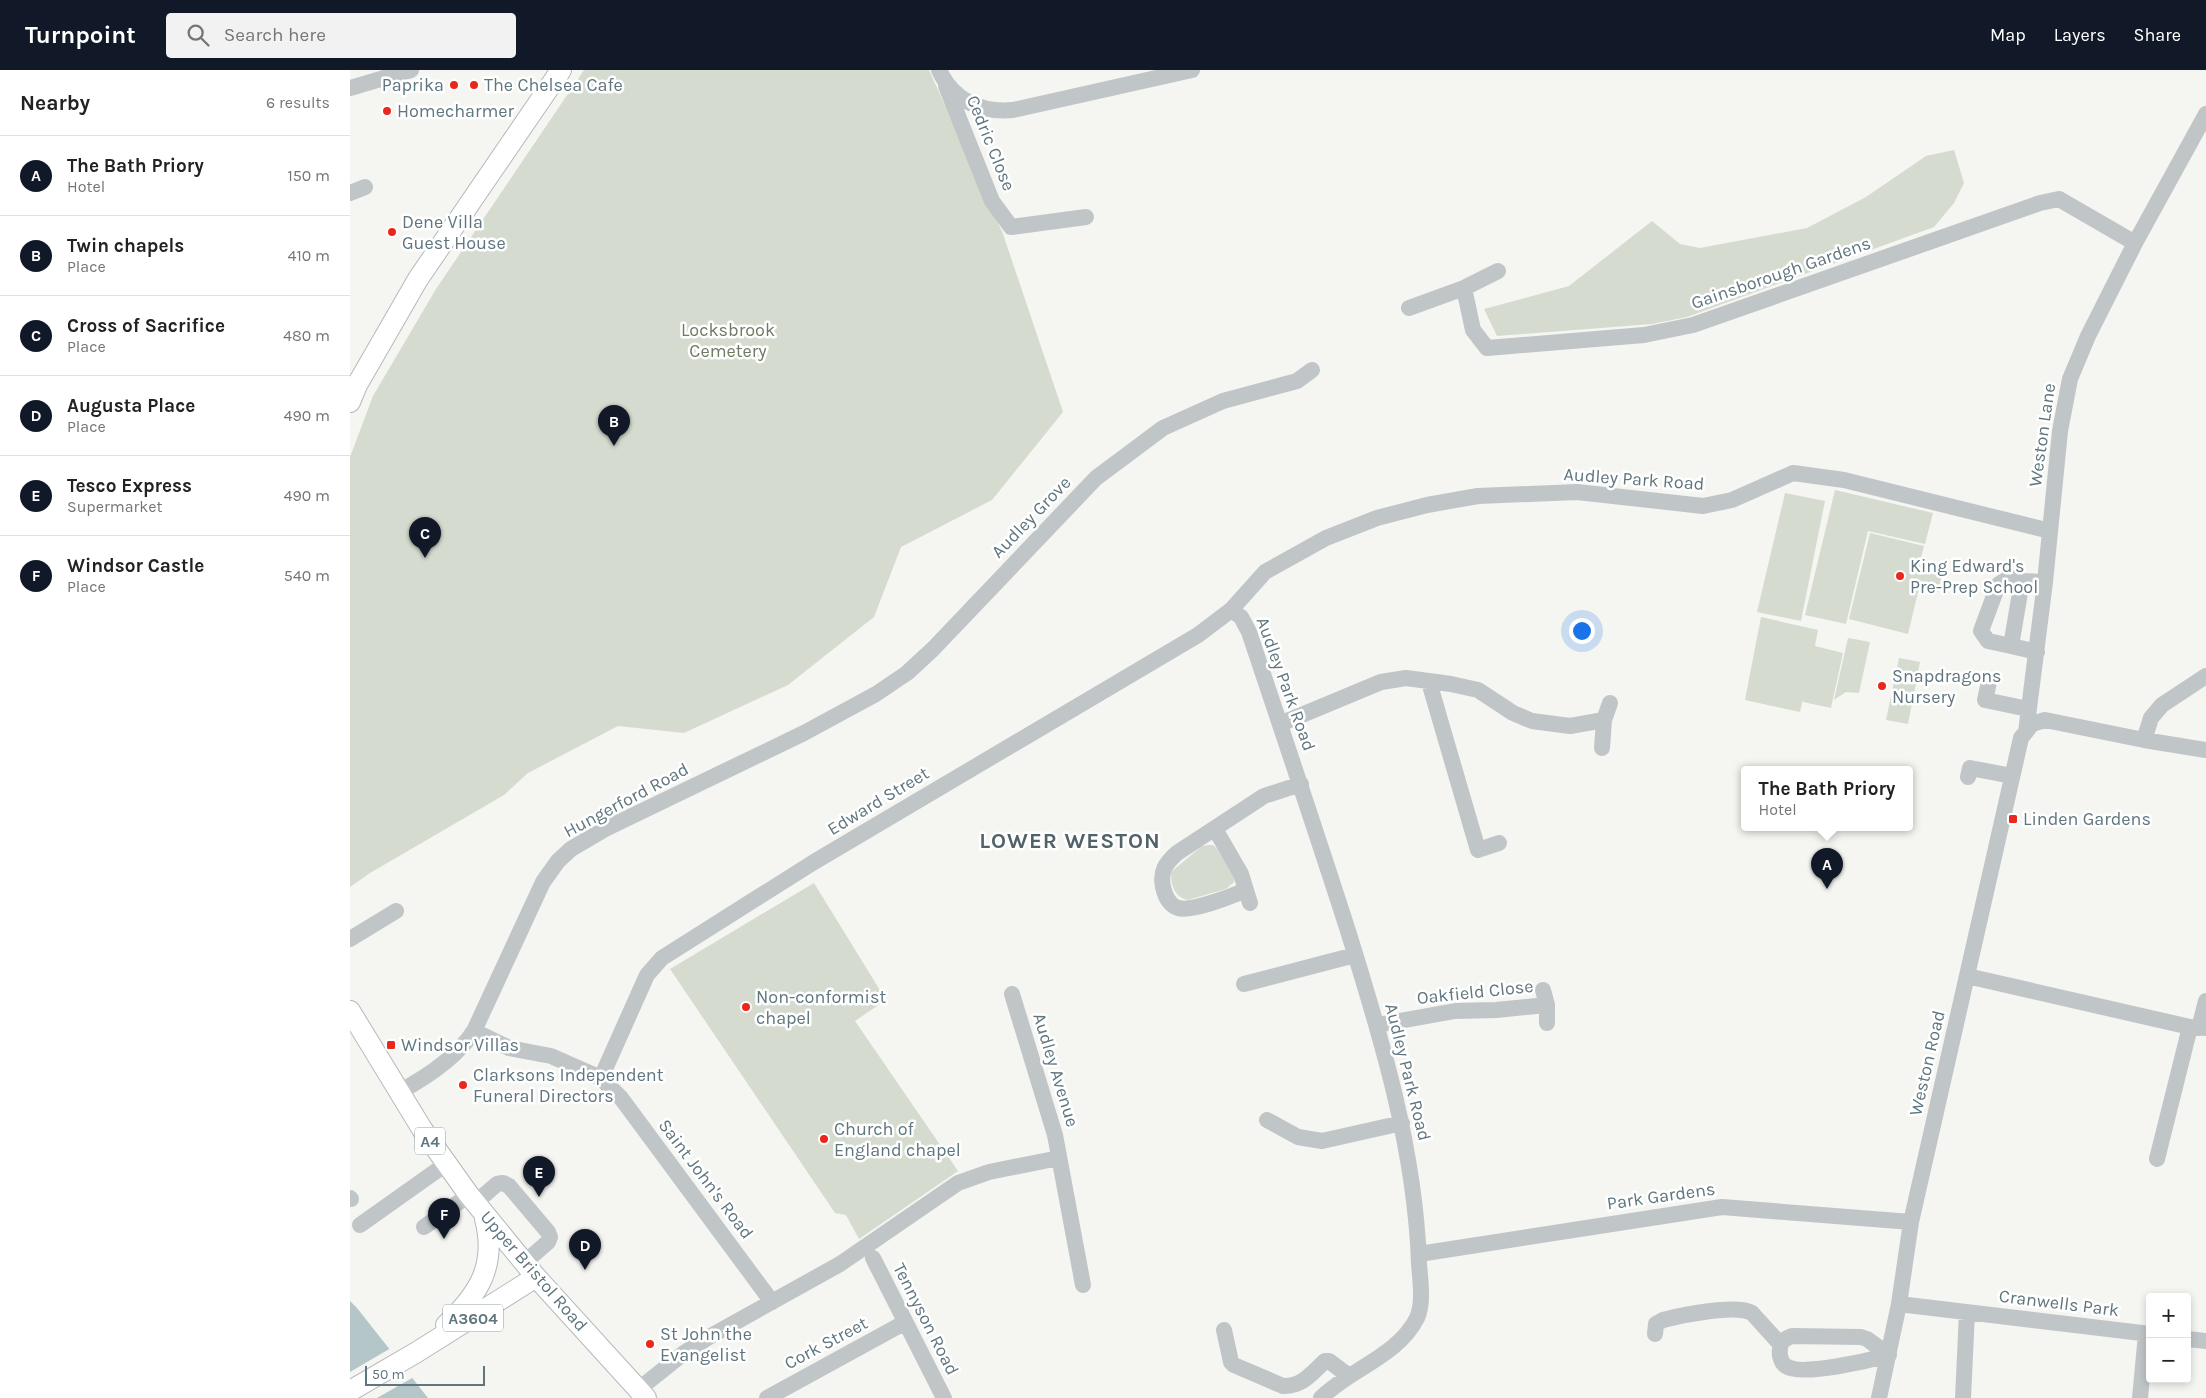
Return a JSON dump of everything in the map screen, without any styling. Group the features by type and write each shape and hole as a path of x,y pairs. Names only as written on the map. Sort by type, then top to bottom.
{"main road":[{"path":"350,402 357,385 418,279 561,70"},
{"name":"Upper Bristol Road","path":"350,1011 399,1092 446,1164 476,1204 530,1270 642,1394"},
{"name":"A3604","path":"413,1355 459,1313 476,1291 483,1278 490,1245 476,1204"},
{"name":"A3604","path":"350,1391 413,1355 530,1270"}],"street":[{"path":"356,81 412,70"},
{"path":"942,77 971,105 995,112 1013,110 1111,86 1192,70"},
{"name":"Cedric Close","path":"942,77 992,201 1011,227 1086,217"},
{"name":"Weston Lane","path":"2023,735 2037,652 2060,431 2070,379 2088,336 2135,243 2206,114"},
{"name":"Gainsborough Gardens","path":"1464,288 1473,330 1487,348 1644,335 1693,325 2031,206 2059,199 2135,243"},
{"path":"1409,308 1464,288 1498,271"},
{"name":"Audley Grove","path":"804,733 876,694 907,673 1096,478 1163,428 1223,401 1297,381 1312,370"},
{"name":"Audley Park Road","path":"1322,1397 1404,1337 1418,1316 1420,1297 1419,1254 1414,1188 1402,1123 1377,1024 1301,784 1249,632 1241,616 1231,610 1265,572 1326,538 1377,518 1427,505 1478,496 1577,492 1702,506 1732,500 1793,473 1844,480 2050,531"},
{"path":"2037,652 1988,641 1981,631 1998,585 2010,576 2022,581 2045,582"},
{"path":"2011,646 2022,581"},
{"name":"Edward Street","path":"601,1078 646,975 662,958 814,862 1198,635 1231,610"},
{"path":"2144,740 2151,718 2162,705 2206,676"},
{"path":"1280,724 1382,682 1406,678 1478,690 1513,713 1532,721 1570,726 1604,720"},
{"path":"1429,682 1478,850 1499,844"},
{"path":"1989,682 1985,700 2028,709"},
{"path":"1602,748 1604,720 1610,703"},
{"path":"2023,735 2032,724 2045,720 2144,740 2206,750"},
{"name":"Hungerford Road","path":"474,1030 543,882 558,861 571,850 605,830 804,733"},
{"name":"Weston Road","path":"1879,1398 1899,1304 1911,1222 2012,776 2023,735"},
{"path":"1968,777 1970,768 2012,776"},
{"path":"1215,829 1241,874 1248,896 1192,907 1179,908 1169,903 1163,888 1161,874 1166,863 1177,853 1264,796 1301,784"},
{"path":"350,939 396,911"},
{"path":"1244,984 1355,955"},
{"path":"1967,976 2198,1028"},
{"name":"Audley Avenue","path":"1012,994 1055,1135 1083,1285"},
{"name":"Oakfield Close","path":"1377,1024 1455,1011 1496,1010 1545,998 1547,1023"},
{"path":"2157,1159 2206,1001"},
{"path":"399,1092 414,1084 456,1053 466,1044 474,1030"},
{"name":"Saint John's Road","path":"474,1030 509,1048 551,1056 601,1078 621,1098 772,1302"},
{"path":"1267,1120 1298,1137 1322,1141 1402,1123"},
{"path":"642,1394 684,1353 840,1264 871,1251 958,1183 988,1172 1059,1158"},
{"path":"360,1225 446,1164"},
{"path":"424,1227 476,1204 497,1184 504,1182 548,1232 550,1237 530,1270"},
{"name":"Park Gardens","path":"1419,1254 1722,1207 1911,1222"},
{"name":"Tennyson Road","path":"871,1251 904,1323 944,1398"},
{"name":"Cranwells Park","path":"1899,1304 2146,1334"},
{"path":"1655,1334 1656,1324 1663,1320 1728,1310 1747,1310 1780,1344 1781,1361 1786,1367 1793,1369 1844,1366 1889,1355"},
{"path":"1963,1398 1967,1312"},
{"name":"Cork Street","path":"766,1398 904,1323"},
{"path":"1224,1330 1231,1362 1234,1366 1283,1386 1291,1387 1305,1380 1325,1361 1329,1361 1350,1376"},
{"path":"1780,1344 1784,1339 1792,1336 1855,1336 1867,1339 1889,1355"},
{"name":"Cranwells Park","path":"2140,1398 2148,1338"},
{"path":"2191,1339 2206,1341"},
{"path":"1305,1380 1322,1397"}],"green space":[{"name":"Locksbrook Cemetery","path":"584,70 929,70 1003,234 1063,412 992,500 901,547 874,617 788,685 684,733 618,726 528,773 504,795 370,873 350,887 350,457 373,396 436,289"},
{"path":"1954,150 1964,183 1954,203 1934,227 1687,317 1652,324 1497,336 1484,309 1569,286 1652,221 1680,244 1700,248 1807,228 1866,197 1926,156"},
{"path":"1835,490 1933,513 1925,544 1868,531 1846,624 1805,615"},
{"path":"1785,493 1825,501 1801,621 1757,612"},
{"path":"1870,533 1924,546 1919,565 1943,570 1938,592 1919,588 1908,634 1849,619"},
{"path":"1761,617 1818,630 1815,646 1843,653 1831,708 1803,702 1803,699 1800,712 1745,700"},
{"path":"1848,638 1870,642 1859,693 1846,692 1834,700"},
{"path":"1899,658 1920,662 1908,724 1886,720"},
{"path":"1213,845 1217,849 1234,876 1234,882 1226,889 1188,900 1179,896 1174,890 1171,872 1202,846"},
{"path":"814,883 886,1000 855,1021 958,1171 859,1239 846,1215 835,1213 670,969"}],"shaded area":[{"path":"350,1301 357,1308 428,1398 350,1398"}],"pier":[{"path":"391,1348 414,1377 377,1398 350,1398 350,1372"}],"place":[{"name":"Paprika","path":"454,85"},
{"name":"The Chelsea Cafe","path":"474,85"},
{"name":"Homecharmer","path":"387,111"},
{"name":"Dene Villa Guest House","path":"392,232"},
{"name":"Twin chapels","path":"614,446"},
{"name":"Cross of Sacrifice","path":"425,558"},
{"name":"King Edward's Pre-Prep School","path":"1900,576"},
{"name":"Snapdragons Nursery","path":"1882,686"},
{"name":"Linden Gardens","path":"2013,819"},
{"name":"The Bath Priory","path":"1827,889"},
{"name":"Non-conformist chapel","path":"746,1007"},
{"name":"Windsor Villas","path":"391,1045"},
{"name":"Clarksons Independent Funeral Directors","path":"463,1085"},
{"name":"Church of England chapel","path":"824,1139"},
{"name":"Tesco Express","path":"539,1197"},
{"name":"Windsor Castle","path":"444,1239"},
{"name":"Augusta Place","path":"585,1270"},
{"name":"St John the Evangelist","path":"650,1344"}],"district":[{"name":"LOWER WESTON","path":"1070,841"}]}
